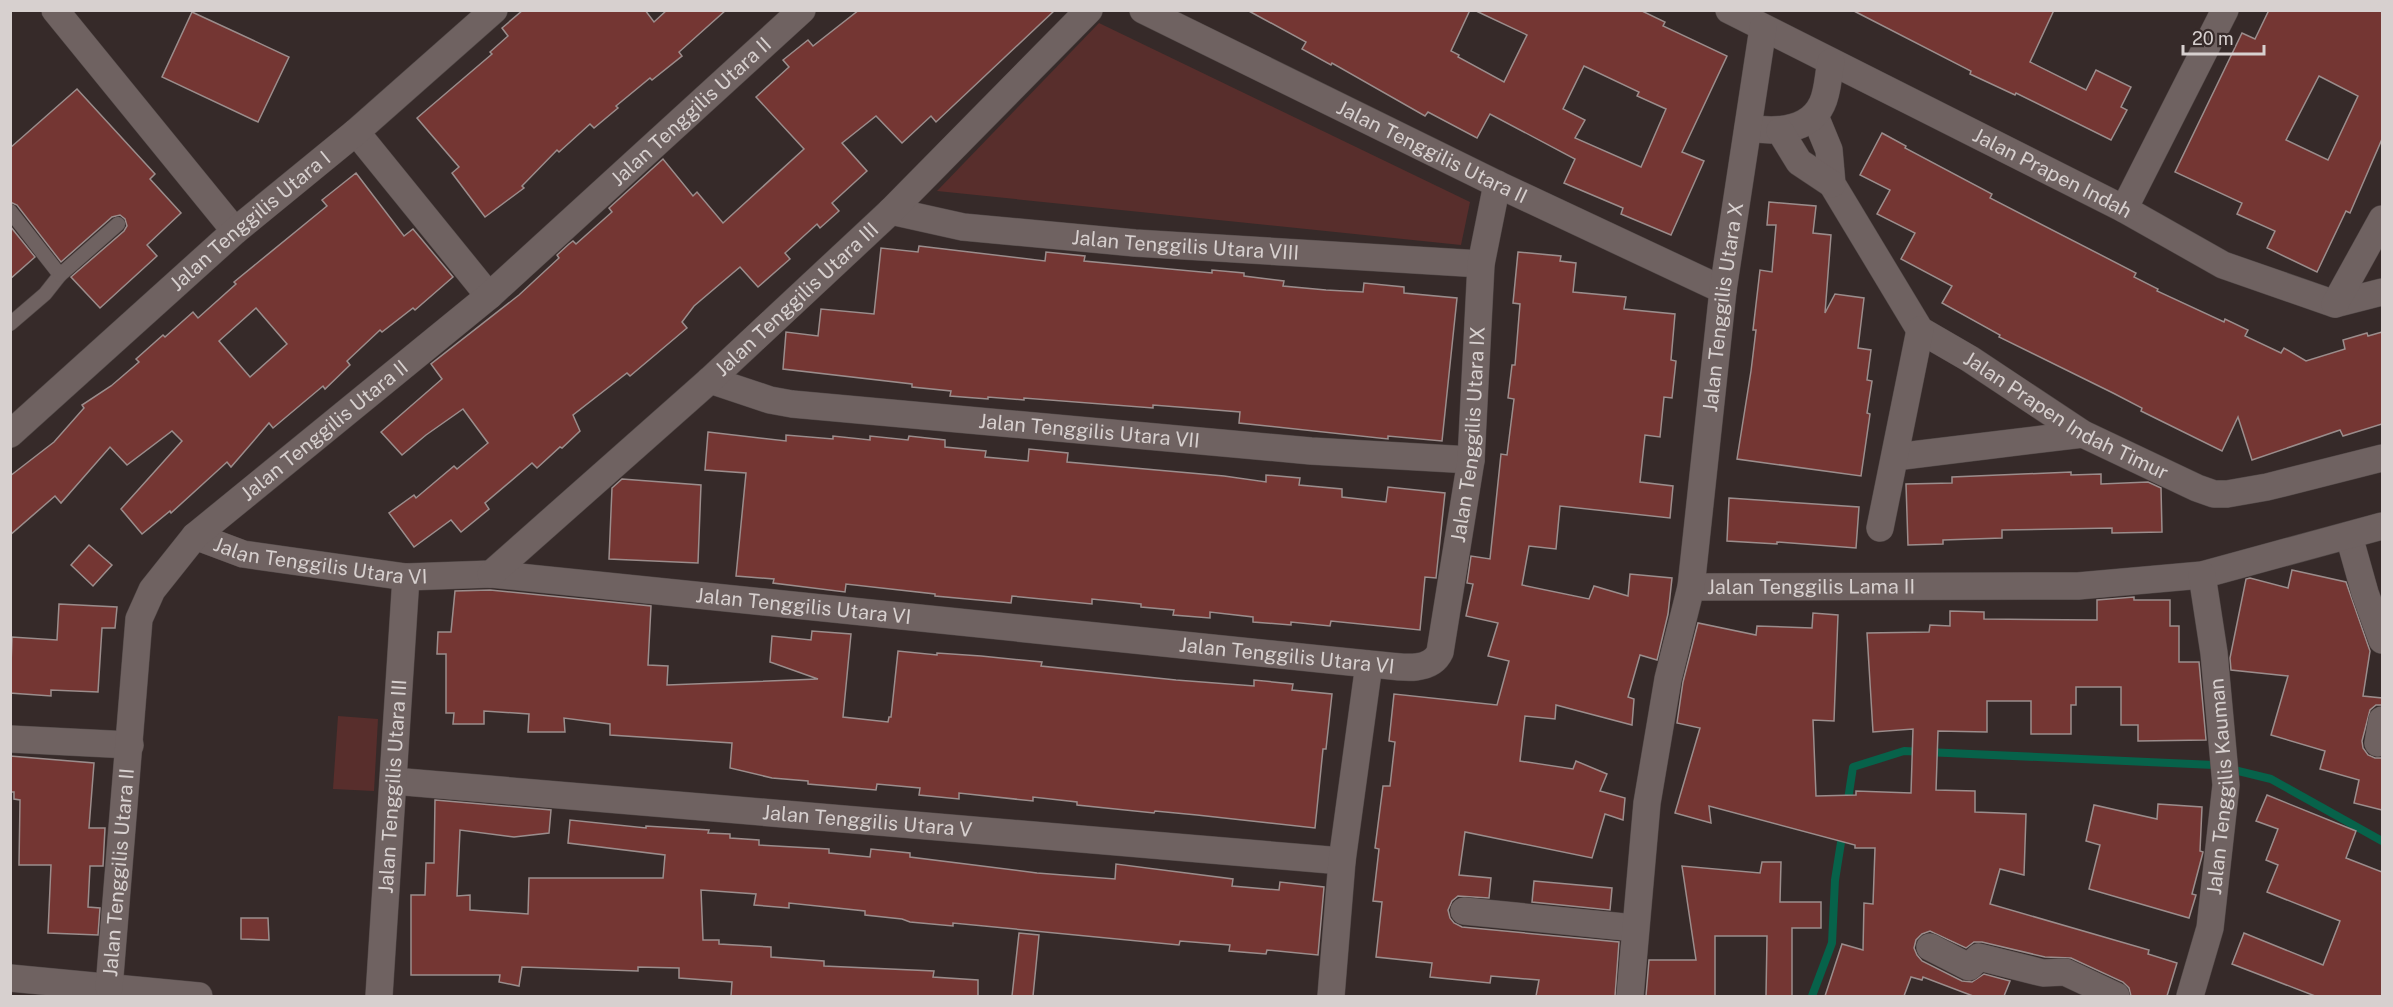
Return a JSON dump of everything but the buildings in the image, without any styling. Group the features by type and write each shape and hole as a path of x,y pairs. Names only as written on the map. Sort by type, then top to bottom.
{"street":[{"path":"55,10 235,231"},
{"name":"Jalan Tenggilis Utara I","path":"10,434 235,231 356,132 494,10"},
{"name":"Jalan Tenggilis Utara II","path":"110,988 139,619 152,590 195,536 489,296 802,10"},
{"name":"Jalan Tenggilis Utara III","path":"491,574 710,380 891,211 1089,10"},
{"name":"Jalan Tenggilis Utara II","path":"1143,10 1497,184 1723,290"},
{"name":"Jalan Prapen Indah","path":"1729,10 2124,209 2223,266 2335,304"},
{"path":"2124,209 2225,10"},
{"name":"Jalan Tenggilis Utara X","path":"1692,587 1723,290 1763,28"},
{"path":"1748,128 1780,131 1815,116 1823,102 1831,62"},
{"name":"Jalan Prapen Indah Timur","path":"1815,116 1829,150 1832,184"},
{"name":"Jalan Prapen Indah Timur","path":"1780,131 1799,162 1832,184 1920,330 1970,359 2083,434 2214,494 2267,487 2382,458"},
{"path":"356,132 489,296"},
{"name":"Jalan Tenggilis Utara IX","path":"1415,667 1433,663 1440,652 1471,460 1481,264 1497,184"},
{"name":"Jalan Tenggilis Utara VIII","path":"891,211 963,228 1135,243 1481,264"},
{"path":"2335,304 2382,219"},
{"path":"2335,304 2382,292"},
{"path":"1880,528 1920,330"},
{"name":"Jalan Tenggilis Utara VII","path":"710,380 770,400 792,404 1311,451 1471,460"},
{"path":"1895,457 2083,434"},
{"name":"Jalan Tenggilis Lama II","path":"1629,996 1647,803 1668,679 1692,587 2078,586 2202,575 2382,526"},
{"name":"Jalan Tenggilis Utara VI","path":"195,536 243,554 406,577 491,574 1415,667"},
{"path":"2349,536 2365,593 2382,640"},
{"name":"Jalan Tenggilis Kauman","path":"2190,996 2210,928 2226,785 2214,652 2202,575"},
{"name":"Jalan Tenggilis Utara III","path":"379,996 406,577"},
{"path":"1331,996 1342,861 1369,664"},
{"path":"10,739 130,745"},
{"name":"Jalan Tenggilis Utara V","path":"393,781 1342,861"},
{"path":"1464,911 1635,928"},
{"path":"1930,947 1969,967 1978,957 2043,973 2065,972 2116,996"},
{"path":"10,978 199,996"}],"lane":[{"path":"10,212 60,275"},
{"path":"10,324 45,294 60,275 118,224"}],"shaded area":[{"path":"1099,23 1470,202 1461,245 937,191"},
{"path":"338,716 378,719 374,791 333,789"}],"waterway":[{"path":"1847,806 1853,767 1904,751 2214,765 2271,779 2382,841"},
{"path":"1812,996 1832,943 1835,880 1843,830"}]}
